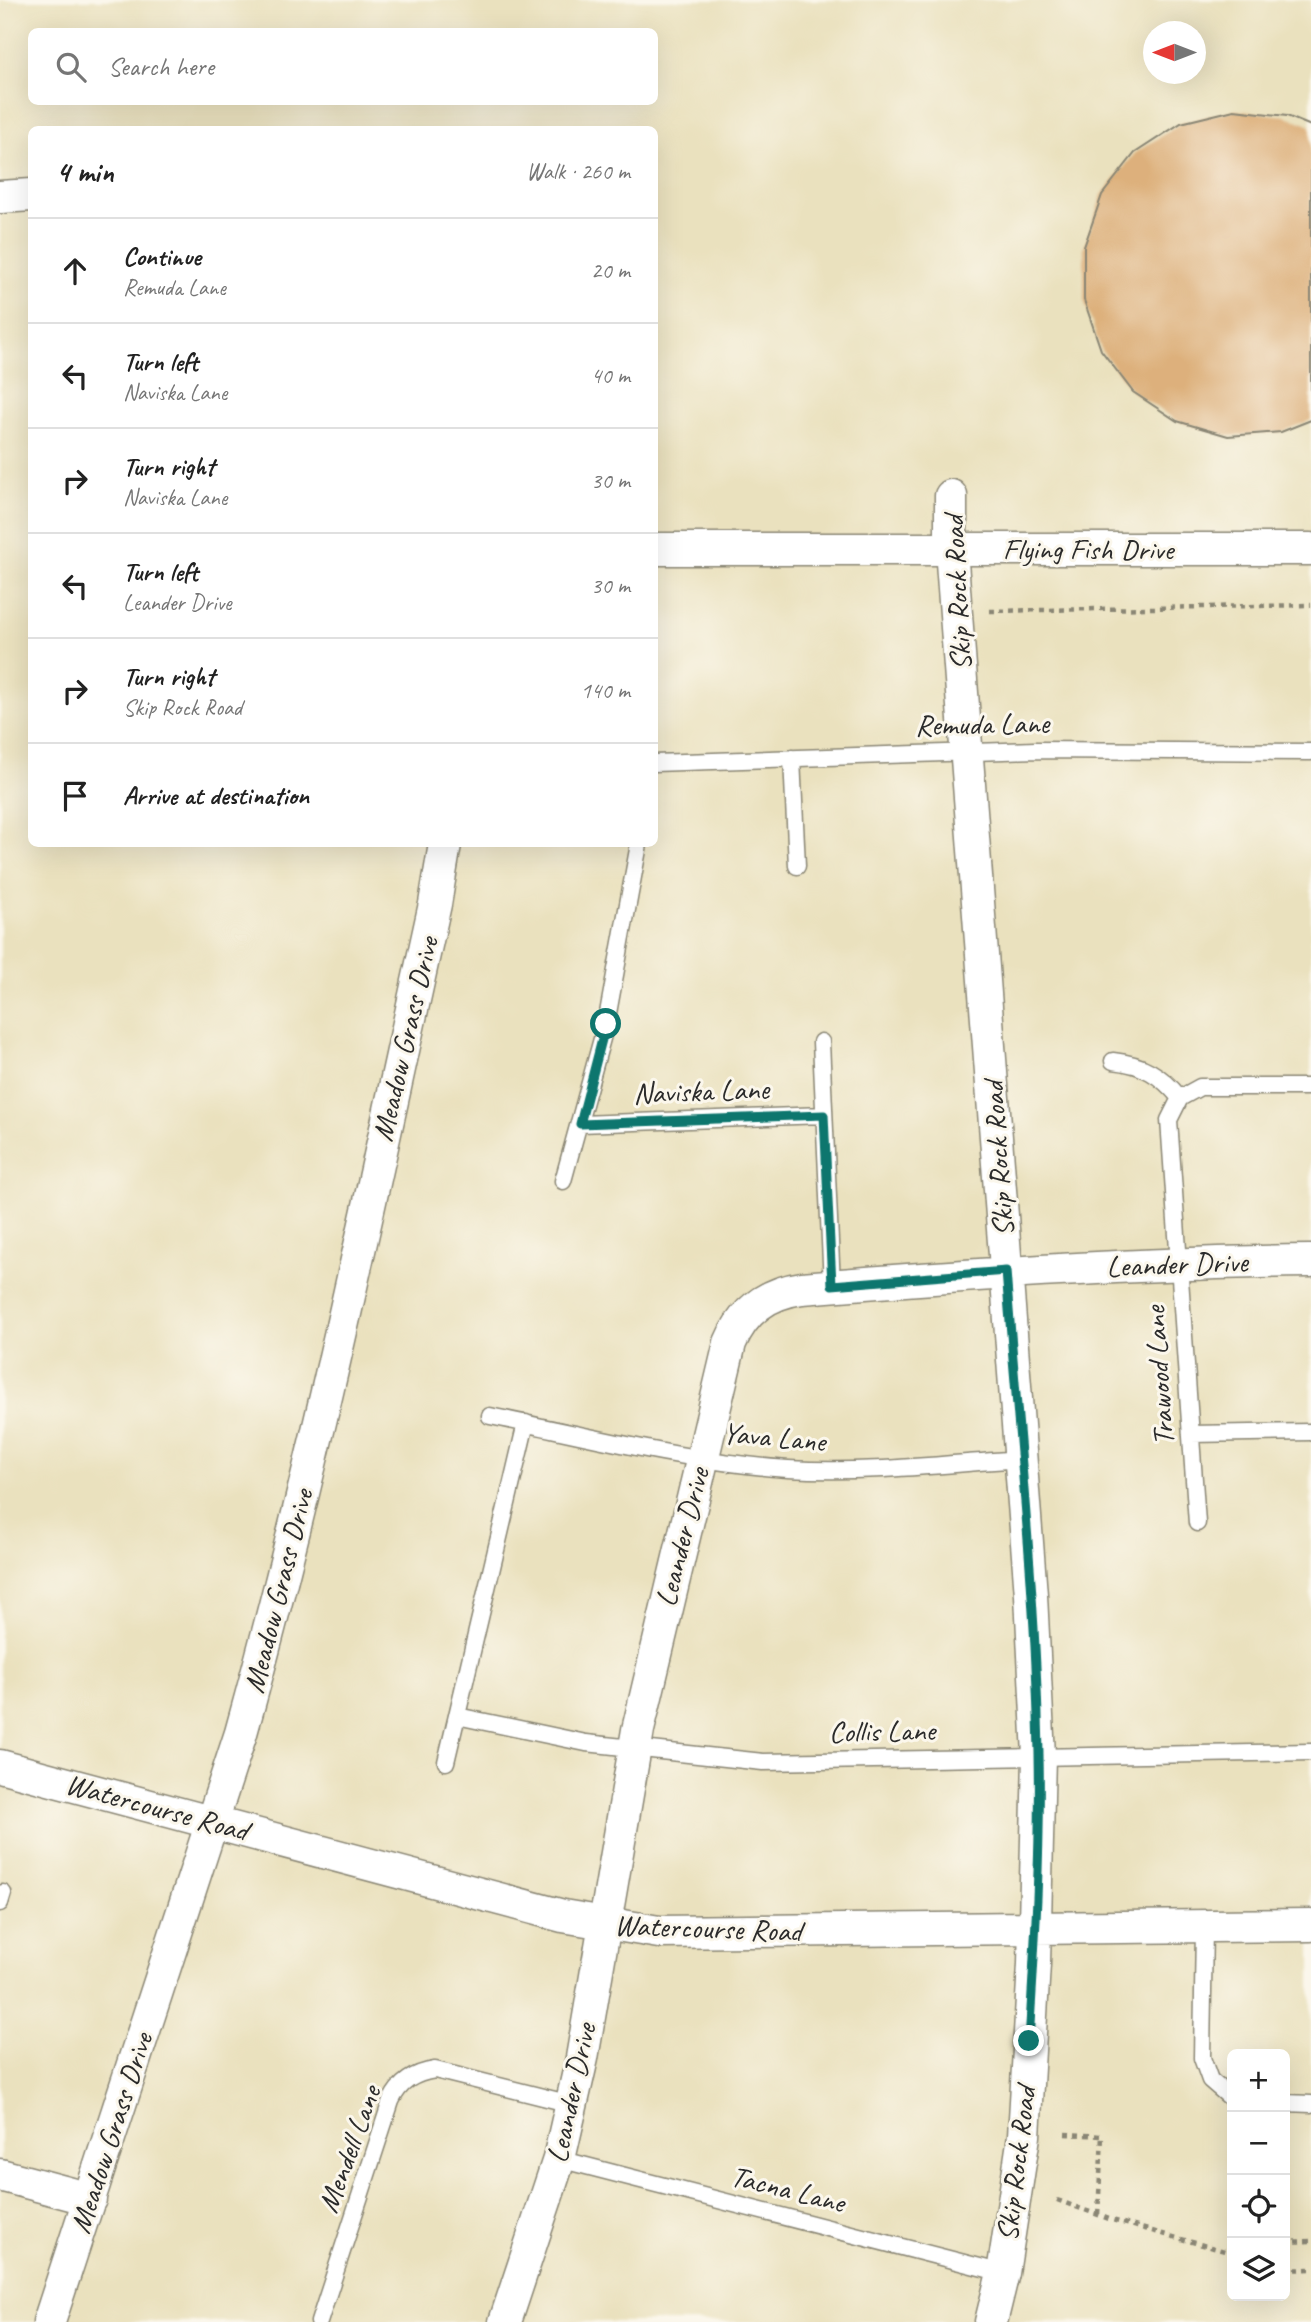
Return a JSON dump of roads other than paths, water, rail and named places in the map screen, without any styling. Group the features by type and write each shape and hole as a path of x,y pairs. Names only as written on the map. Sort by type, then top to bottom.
{"street":[{"path":"0,197 28,195"},
{"name":"Skip Rock Road","path":"951,496 951,549 1021,1459 1039,1756 1035,1928 1024,2136 1003,2273 991,2322"},
{"name":"Flying Fish Drive","path":"658,549 1311,549"},
{"name":"Meadow Grass Drive","path":"49,2322 248,1707 293,1536 435,904 444,847"},
{"name":"Leander Drive","path":"505,2322 559,2160 635,1747 730,1343 744,1317 769,1296 785,1290 832,1285 1006,1271 1179,1262 1311,1261"},
{"name":"Watercourse Road","path":"0,1766 604,1925 697,1934 1311,1925"},
{"path":"0,2175 90,2199"}],"lane":[{"name":"Remuda Lane","path":"658,763 967,752 1311,752"},
{"path":"792,758 797,866"},
{"path":"563,1181 609,1011 638,847"},
{"path":"821,1042 832,1285"},
{"path":"1113,1061 1142,1066 1156,1073 1180,1098 1200,1087 1311,1087"},
{"name":"Trawood Lane","path":"1180,1098 1169,1120 1197,1523"},
{"name":"Naviska Lane","path":"580,1124 824,1115"},
{"name":"Yava Lane","path":"490,1416 701,1459 837,1471 1021,1459"},
{"path":"446,1762 526,1423"},
{"path":"1191,1434 1311,1432"},
{"name":"Collis Lane","path":"457,1716 559,1738 763,1762 1311,1752"},
{"path":"1204,1927 1202,2058 1210,2080 1227,2095"},
{"name":"Mendell Lane","path":"319,2322 391,2101 403,2082 423,2072 435,2070 571,2104"},
{"path":"1290,2104 1311,2104"},
{"name":"Tacna Lane","path":"559,2160 1003,2273"}]}
